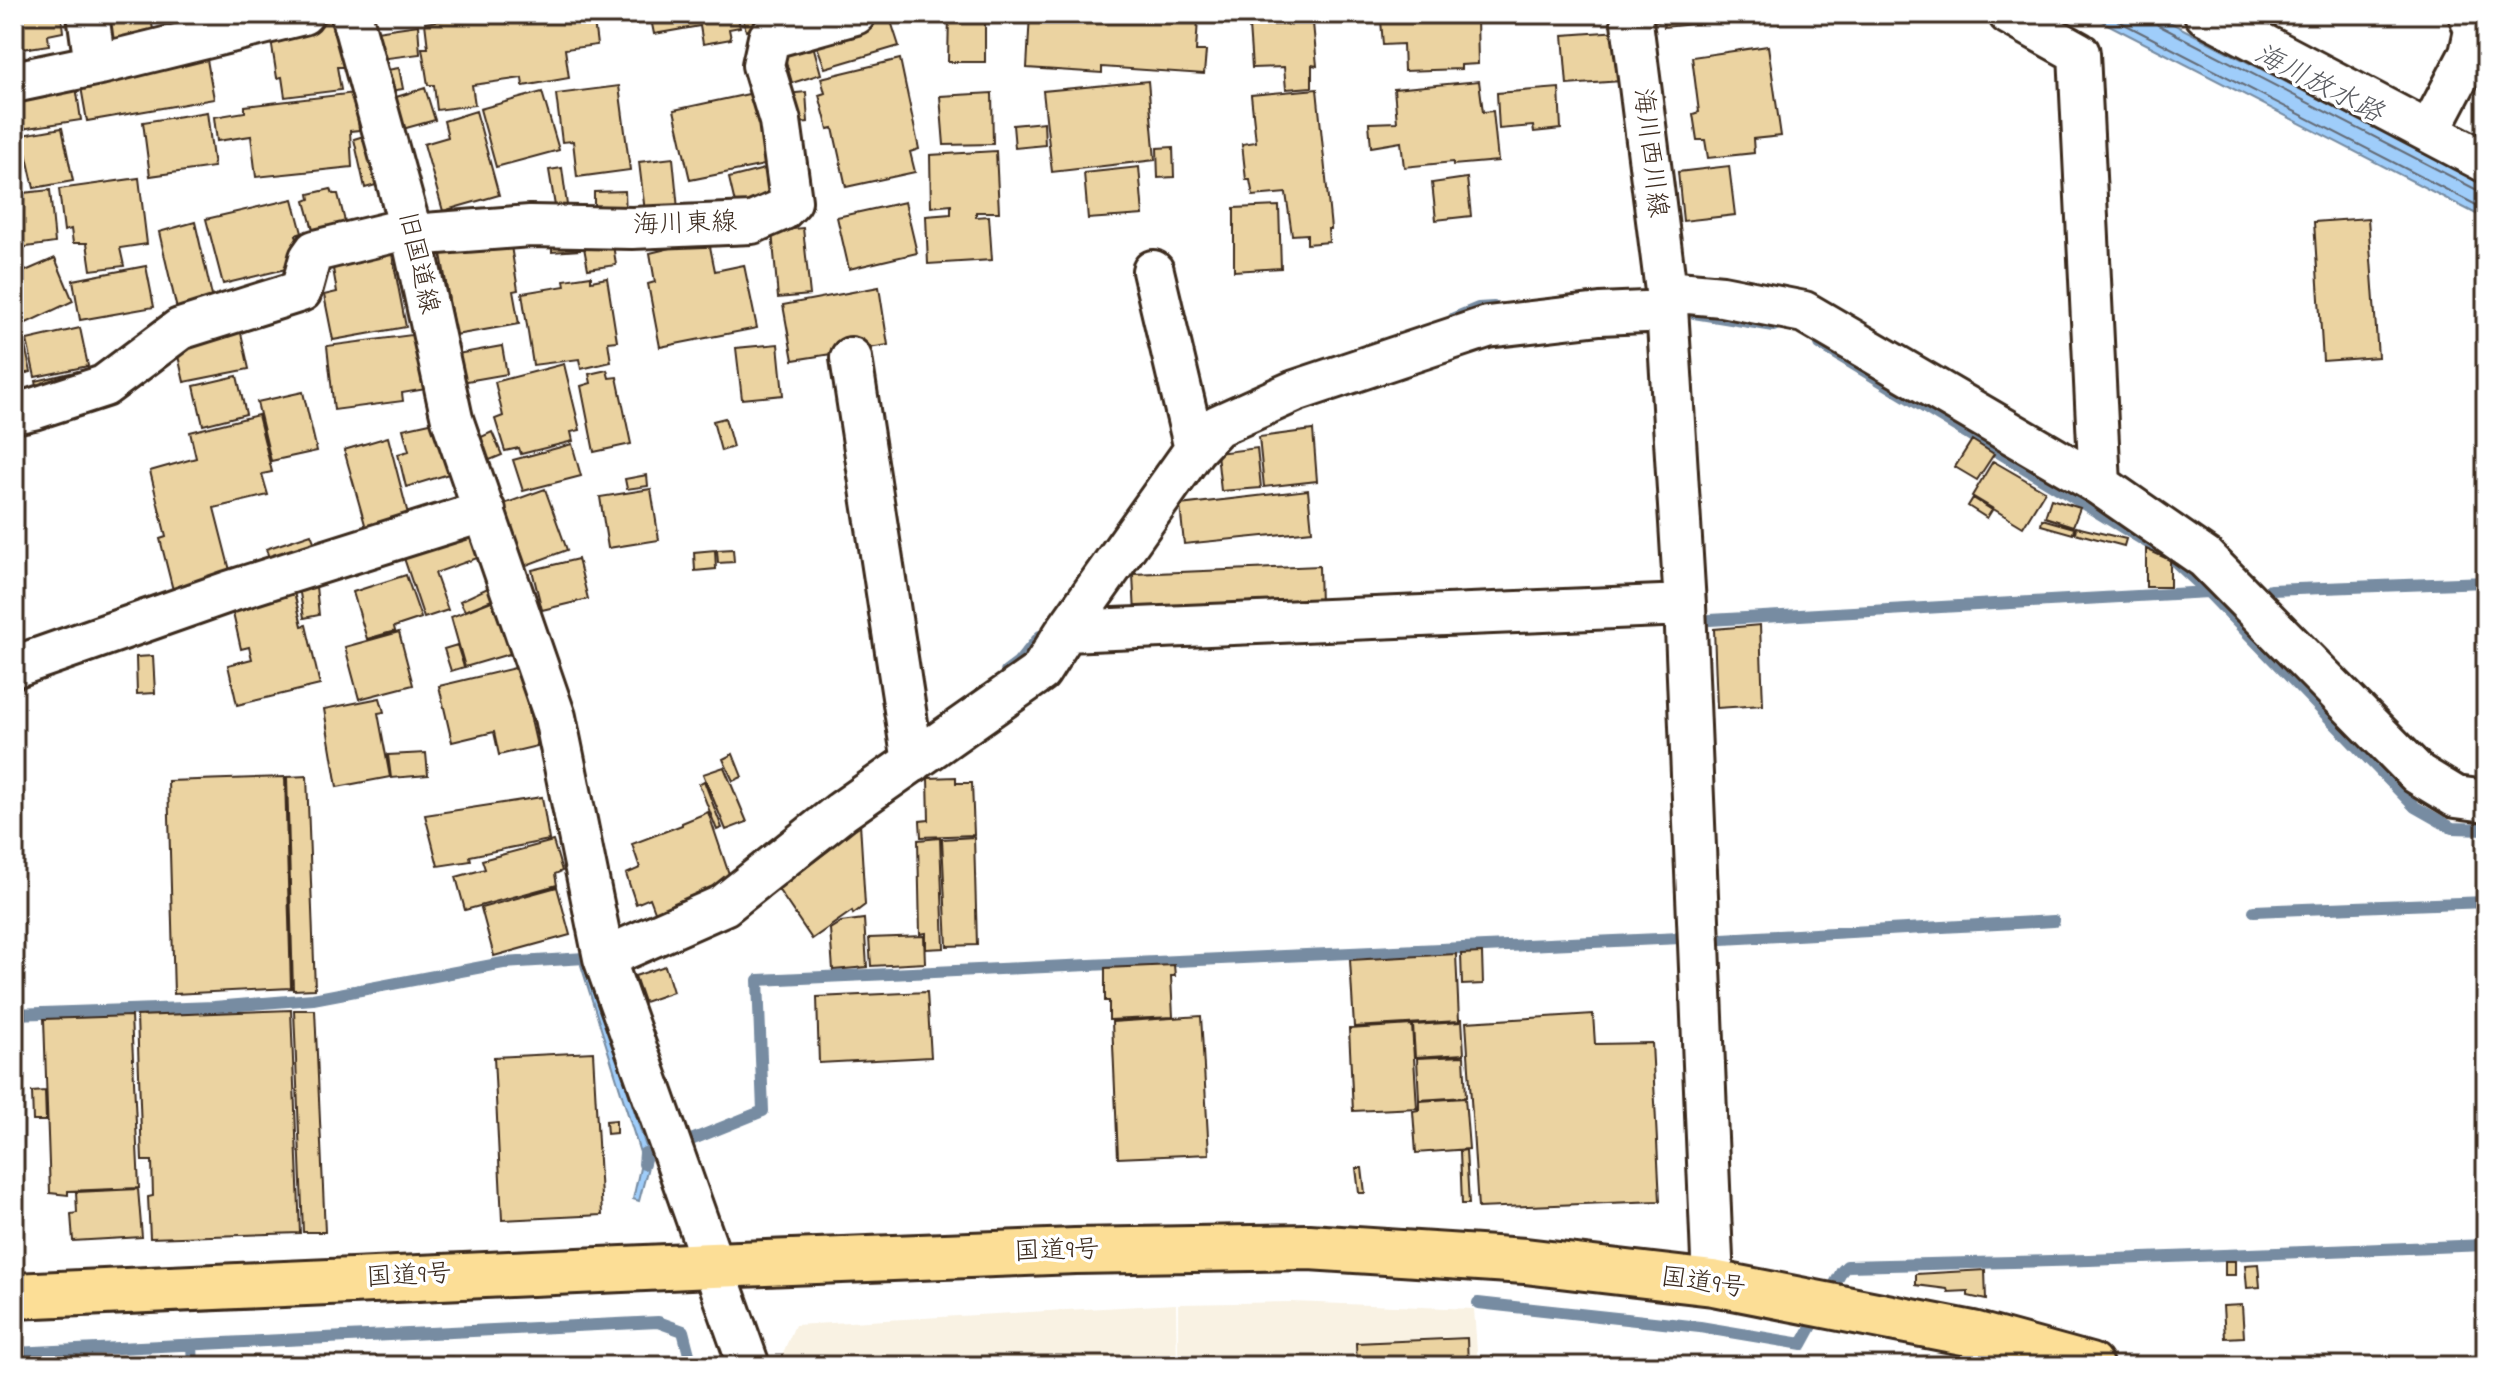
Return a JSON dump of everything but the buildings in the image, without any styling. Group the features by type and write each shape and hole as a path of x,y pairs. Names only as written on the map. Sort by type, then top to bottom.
{"highway":[{"name":"国道9号","path":"14,1296 1075,1251 1309,1247 1525,1261 1713,1283 1973,1334 2090,1366"}],"street":[{"path":"88,14 95,65"},
{"path":"14,82 303,14"},
{"name":"旧国道線","path":"351,14 411,232 452,419 555,717 604,958 749,1366"},
{"name":"海川東線","path":"411,232 530,226 632,228 752,223 782,210 791,201 780,121 763,65 769,38 855,14"},
{"name":"海川西川線","path":"1631,14 1667,301 1685,605 1713,1283"},
{"path":"2009,14 2079,53 2100,485"},
{"path":"2205,14 2486,162"},
{"path":"2429,132 2470,54 2475,30 2469,14"},
{"path":"14,413 104,386 180,329 301,291 310,258 315,251 411,232"},
{"path":"1153,271 1195,449"},
{"path":"604,958 724,905 841,812 1040,672 1195,449 1217,426 1295,391 1487,327 1722,296 1804,312 2100,485 2205,558 2418,774 2456,797 2486,801"},
{"path":"851,358 913,762"},
{"path":"14,667 228,592 485,511"},
{"path":"1066,631 1685,605"}],"shaded area":[{"path":"1291,1302 1474,1309 1478,1366 1178,1366 1178,1304"},
{"path":"1176,1304 1177,1366 780,1366 795,1325"}],"water":[{"path":"2088,14 2154,14 2486,185 2486,219"},
{"path":"587,948 586,963 650,1159 639,1201 633,1199 642,1159 581,965"}],"waterway":[{"path":"1454,318 1478,308 1494,307"},
{"path":"1694,313 1774,326"},
{"path":"1820,344 2168,555 2208,592 2415,807 2452,828 2486,829"},
{"path":"2270,590 2486,582"},
{"path":"1710,620 2208,592"},
{"path":"1006,672 1018,663 1040,636"},
{"path":"2254,911 2486,902"},
{"path":"1722,939 2054,921"},
{"path":"644,1164 645,1153 686,1142 763,1111 758,980 1681,938"},
{"path":"14,1014 214,1007 313,999 503,963 585,958"},
{"path":"1478,1303 1700,1327 1802,1344 1847,1266 2486,1245"},
{"path":"14,1353 658,1322 683,1331 692,1366"},
{"path":"192,1345 193,1366"}],"water label":[{"name":"海川放水路","path":"2318,85"}]}
